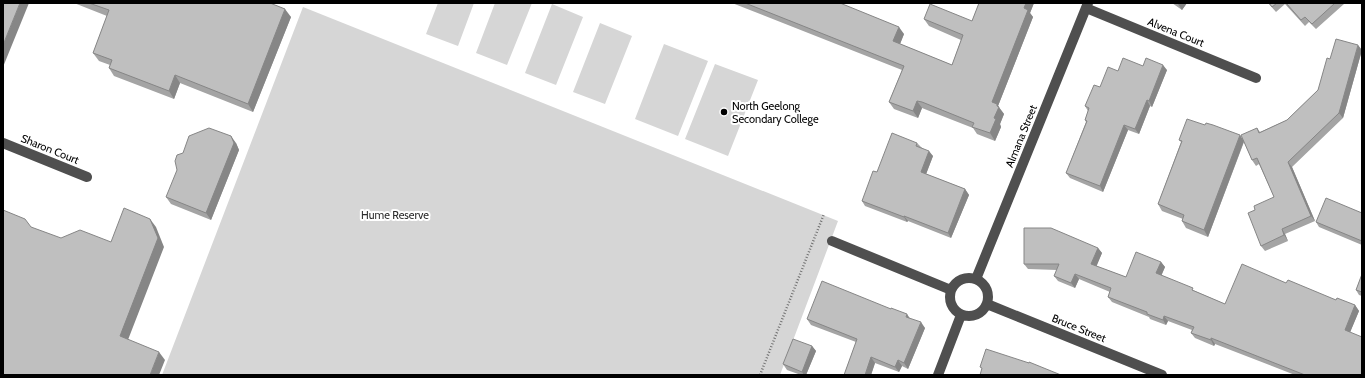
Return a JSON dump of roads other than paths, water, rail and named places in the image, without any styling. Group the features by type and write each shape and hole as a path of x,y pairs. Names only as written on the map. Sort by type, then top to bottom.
{"street":[{"name":"Alvena Court","path":"1087,5 1256,78"},
{"name":"Almana Street","path":"976,279 1087,5"},
{"name":"Sharon Court","path":"3,143 87,177"},
{"path":"832,241 951,290"},
{"path":"964,279 976,279 985,286 988,292 987,304 984,309 974,316 967,317 961,315 952,308 949,296 951,290 954,285 964,279"},
{"name":"Bruce Street","path":"987,304 1162,375"},
{"path":"938,375 961,315"}],"place":[{"name":"North Geelong Secondary College","path":"724,112"}],"park label":[{"name":"Hume Reserve","path":"395,215"}]}
